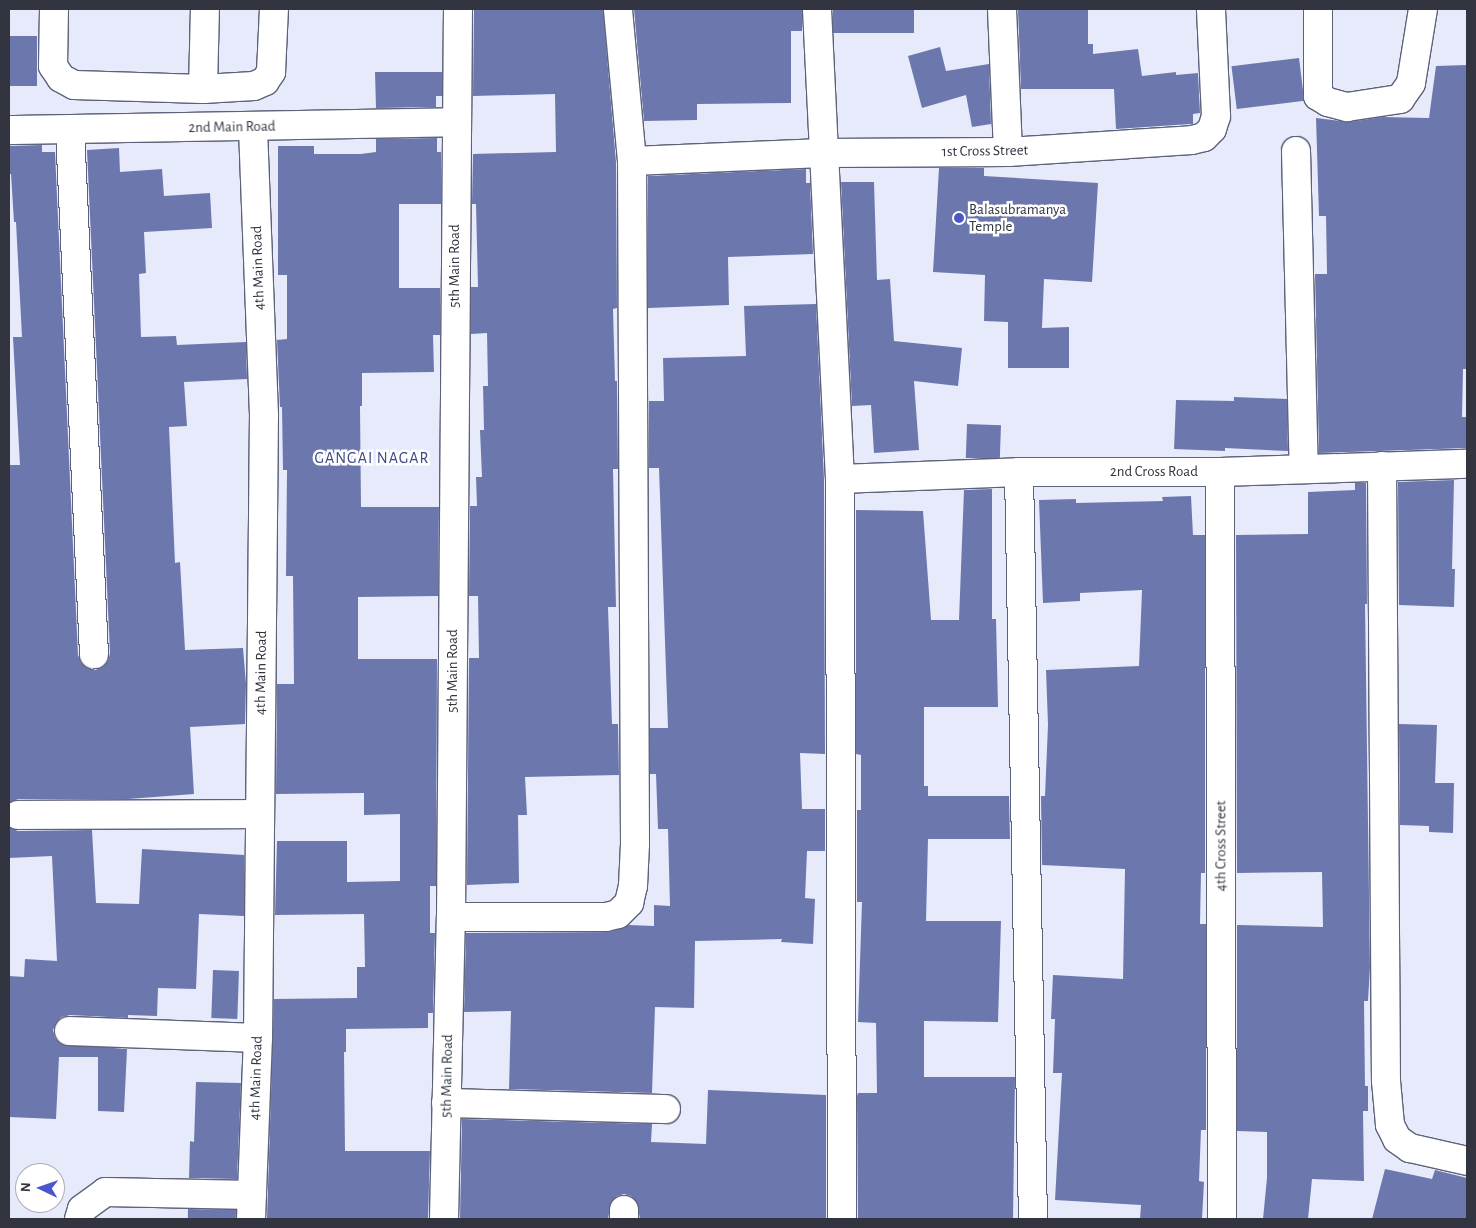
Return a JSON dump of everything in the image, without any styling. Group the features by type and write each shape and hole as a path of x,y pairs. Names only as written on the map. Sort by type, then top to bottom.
{"street":[{"path":"54,9 53,66 61,78 74,85 203,89 254,86 265,82 271,72 274,9"},
{"path":"203,89 205,9"},
{"name":"5th Main Road","path":"444,1219 451,918 458,9"},
{"path":"451,918 606,917 618,914 629,903 633,886 635,844 632,160 618,9"},
{"path":"816,9 840,479 842,1219"},
{"path":"1002,9 1008,152"},
{"name":"1st Cross Street","path":"632,160 823,153 1008,152 1192,140 1204,137 1212,129 1216,116 1211,9"},
{"path":"1318,9 1318,96 1328,102 1347,106 1400,99 1412,83 1423,9"},
{"name":"2nd Main Road","path":"9,130 456,122"},
{"name":"4th Main Road","path":"251,1207 258,1038 264,416 253,127"},
{"path":"70,130 94,654"},
{"path":"1296,151 1304,468"},
{"name":"2nd Cross Road","path":"840,479 1019,472 1220,472 1467,464"},
{"path":"1382,466 1386,1071 1390,1125 1397,1138 1410,1148 1467,1161"},
{"path":"1019,472 1033,1219"},
{"name":"4th Cross Street","path":"1220,472 1222,1219"},
{"path":"18,815 260,814"},
{"path":"69,1031 258,1038"},
{"path":"446,1104 666,1109"},
{"path":"79,1219 82,1210 105,1192 251,1207"}],"building":[{"path":"474,9 603,9 616,162 617,308 613,309 615,381 617,381 618,469 613,469 616,607 608,607 612,724 618,724 619,775 525,777 527,815 518,815 519,883 467,885 469,658 479,658 478,596 469,596 470,506 477,506 476,477 482,477 480,430 484,430 483,386 488,386 487,333 471,334 471,287 478,287 476,204 472,204 473,154 556,152 555,94 473,96"},
{"path":"634,9 802,9 802,31 791,31 791,103 697,104 697,120 644,121"},
{"path":"833,9 914,9 914,33 833,33"},
{"path":"1018,9 1088,9 1088,44 1093,44 1093,54 1138,49 1142,76 1176,72 1176,75 1198,73 1200,113 1193,114 1193,124 1116,129 1114,89 1021,89"},
{"path":"9,36 37,36 37,86 9,86"},
{"path":"940,47 946,71 989,64 991,124 972,127 966,95 922,108 908,56"},
{"path":"1299,58 1304,101 1237,109 1232,66"},
{"path":"1467,65 1467,369 1463,369 1462,417 1467,417 1467,448 1319,453 1315,274 1327,274 1326,216 1319,216 1316,118 1349,122 1382,117 1429,118 1436,66"},
{"path":"375,72 442,72 442,96 436,96 436,107 376,108"},
{"path":"437,138 437,152 441,152 441,204 399,204 399,288 440,288 440,335 433,335 434,372 362,373 362,406 360,406 361,507 439,507 438,596 358,597 358,659 437,659 436,886 430,886 430,933 435,933 433,1013 428,1013 428,1028 346,1029 346,1052 344,1052 345,1151 430,1151 428,1219 267,1219 274,999 357,998 357,967 365,967 364,914 275,915 277,841 347,841 347,882 400,881 400,814 364,815 364,793 276,794 277,684 294,684 293,576 286,576 287,470 283,470 282,407 280,407 277,340 287,339 287,275 278,275 278,146 314,146 314,154 361,154 376,152 376,139"},
{"path":"42,145 42,152 55,152 78,655 81,663 87,668 95,670 103,667 108,661 110,653 87,150 119,148 120,172 162,169 164,196 210,193 212,228 144,232 146,273 139,274 141,337 176,336 177,345 246,342 247,379 184,382 187,426 169,427 175,563 180,562 185,650 243,648 246,684 245,724 190,727 194,794 128,799 18,799 9,803 9,465 20,465 13,337 22,337 16,222 14,222 11,174 9,174 9,146"},
{"path":"939,168 984,168 984,176 1098,183 1092,282 1044,279 1042,328 1069,327 1069,368 1008,368 1008,322 984,321 985,275 933,272"},
{"path":"806,169 806,183 810,183 813,254 728,257 729,305 648,308 648,176"},
{"path":"841,182 874,182 877,280 890,279 894,341 962,348 958,386 914,381 919,450 874,453 871,405 852,406"},
{"path":"816,304 824,479 825,754 800,753 802,809 825,809 825,851 807,851 805,898 815,899 813,944 781,942 782,939 695,941 694,1008 655,1007 652,1093 509,1089 511,1011 464,1012 466,933 610,932 629,925 654,926 654,905 670,906 668,829 658,829 656,774 650,774 650,728 668,728 659,468 649,468 649,401 664,401 663,358 746,356 744,306"},
{"path":"1234,397 1287,399 1288,451 1225,448 1225,451 1174,449 1176,400 1234,401"},
{"path":"967,424 1001,425 1000,459 966,458"},
{"path":"1454,480 1452,569 1455,569 1454,607 1399,605 1398,482"},
{"path":"1355,483 1366,483 1367,604 1365,604 1370,967 1368,1001 1364,1001 1365,1086 1368,1086 1368,1111 1363,1111 1364,1181 1312,1179 1308,1219 1263,1219 1267,1178 1267,1132 1237,1131 1237,925 1323,927 1322,872 1237,873 1236,535 1308,534 1308,492 1355,490"},
{"path":"992,489 992,619 996,619 998,707 924,707 924,786 928,786 928,796 1009,796 1010,839 928,839 926,921 1001,921 998,1022 924,1021 924,1077 1015,1077 1013,1219 858,1219 857,1096 858,1093 877,1093 876,1023 858,1022 862,902 857,902 857,810 861,810 861,755 856,754 856,510 923,511 931,620 959,620 964,490"},
{"path":"1191,496 1193,535 1205,535 1205,873 1201,873 1200,924 1206,924 1206,1130 1201,1130 1199,1181 1204,1182 1202,1219 1140,1219 1141,1205 1055,1200 1062,1073 1053,1073 1055,1019 1051,1019 1053,975 1123,979 1125,869 1042,865 1041,796 1045,796 1048,725 1046,670 1139,666 1142,590 1080,593 1080,601 1043,603 1039,500 1076,499 1076,503 1163,501 1162,497"},
{"path":"1399,724 1437,725 1435,783 1454,783 1453,833 1429,832 1429,826 1400,825"},
{"path":"9,827 18,831 92,830 96,903 139,904 142,849 244,855 244,916 199,914 196,989 158,988 157,1016 128,1015 128,1018 70,1015 61,1017 56,1023 53,1030 55,1038 61,1044 127,1049 124,1112 98,1111 98,1057 59,1057 56,1119 9,1117 9,976 24,977 25,959 57,961 52,856 9,858"},
{"path":"213,970 239,971 237,1019 211,1018"},
{"path":"196,1082 241,1083 237,1179 189,1178 190,1141 194,1142"},
{"path":"708,1090 826,1095 826,1219 640,1219 637,1202 631,1196 624,1194 617,1196 611,1202 608,1219 460,1219 462,1119 652,1124 651,1142 706,1144"},
{"path":"1385,1169 1432,1179 1435,1170 1467,1178 1467,1219 1372,1219"},
{"path":"188,1209 236,1210 236,1219 188,1219"}],"place":[{"name":"Balasubramanya Temple","path":"959,218"}],"district":[{"name":"GANGAI NAGAR","path":"372,458"}]}
